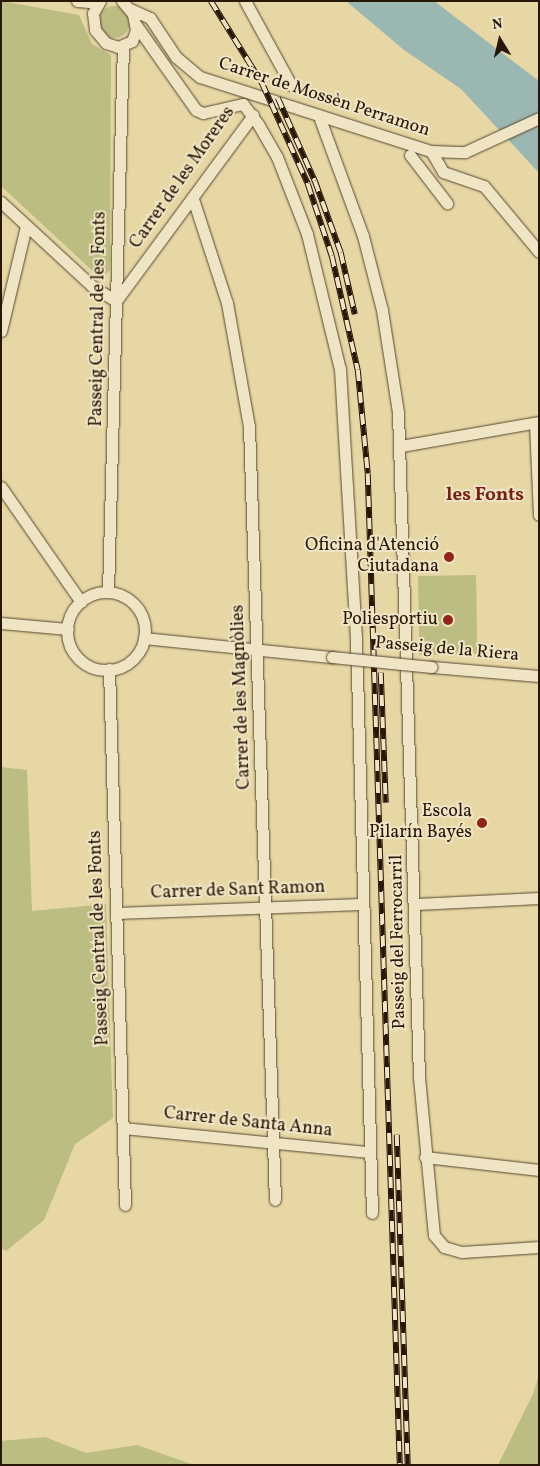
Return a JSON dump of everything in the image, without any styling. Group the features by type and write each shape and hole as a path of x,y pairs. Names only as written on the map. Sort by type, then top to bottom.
{"street":[{"path":"77,1 99,2 93,13 95,30 106,43 123,46 132,40 136,25 126,5"},
{"path":"245,1 291,85"},
{"name":"Carrer de Mossèn Perramon","path":"126,5 150,18 176,57 200,77 320,119 431,151 457,155 476,149 539,118"},
{"name":"Carrer de les Moreres","path":"116,301 253,115 234,102 203,113 196,110 136,25"},
{"name":"Passeig Central de les Fonts","path":"108,592 123,46"},
{"name":"Passeig del Ferrocarril","path":"253,115 277,157 307,234 340,369 356,637 372,1214"},
{"name":"Passeig del Ferrocarril","path":"320,119 363,236 382,310 401,446 426,1157 434,1235 444,1248 462,1252 539,1247"},
{"path":"431,151 443,172 484,186 539,252"},
{"path":"410,155 448,203"},
{"name":"Carrer de les Magnòlies","path":"192,200 227,303 241,369 252,474 275,1200"},
{"path":"1,202 92,286 116,301"},
{"path":"1,331 26,226"},
{"path":"401,446 537,422 539,515"},
{"path":"1,487 81,602"},
{"path":"108,592 134,604 144,621 144,638 129,663 109,669 81,661 69,644 68,629 72,612 81,602 108,592"},
{"path":"1,623 68,629"},
{"name":"Passeig de la Riera","path":"144,638 432,668 539,676"},
{"name":"Passeig Central de les Fonts","path":"109,669 125,1205"},
{"path":"417,904 539,898"},
{"name":"Carrer de Sant Ramon","path":"116,913 362,904"},
{"name":"Carrer de Santa Anna","path":"123,1128 369,1152"},
{"path":"426,1157 539,1170"}],"green space":[{"path":"1,1 79,15 92,44 111,55 110,270 105,276 98,276 1,186"},
{"path":"114,6 126,10 130,22 126,34 114,38 102,34 98,22 102,10"},
{"path":"476,575 477,654 419,655 418,576"},
{"path":"1,767 27,770 32,911 106,904 113,1118 75,1144 44,1220 6,1251 1,1248"},
{"path":"539,1375 539,1465 498,1465 533,1394"},
{"path":"45,1437 86,1453 137,1445 194,1465 1,1465 1,1441"}],"water":[{"path":"346,1 434,1 539,81 539,173 461,89 404,50"}],"railway":[{"path":"211,1 262,83 308,184 332,256 358,370 368,474 400,1465"},
{"path":"278,98 315,181 341,253 355,314"},
{"path":"381,673 386,803"},
{"path":"397,1135 408,1465"}],"place":[{"name":"Oficina d'Atenció Ciutadana","path":"449,557"},
{"name":"Poliesportiu","path":"448,620"},
{"name":"Escola Pilarín Bayés","path":"482,823"}],"district":[{"name":"les Fonts","path":"485,496"}]}
